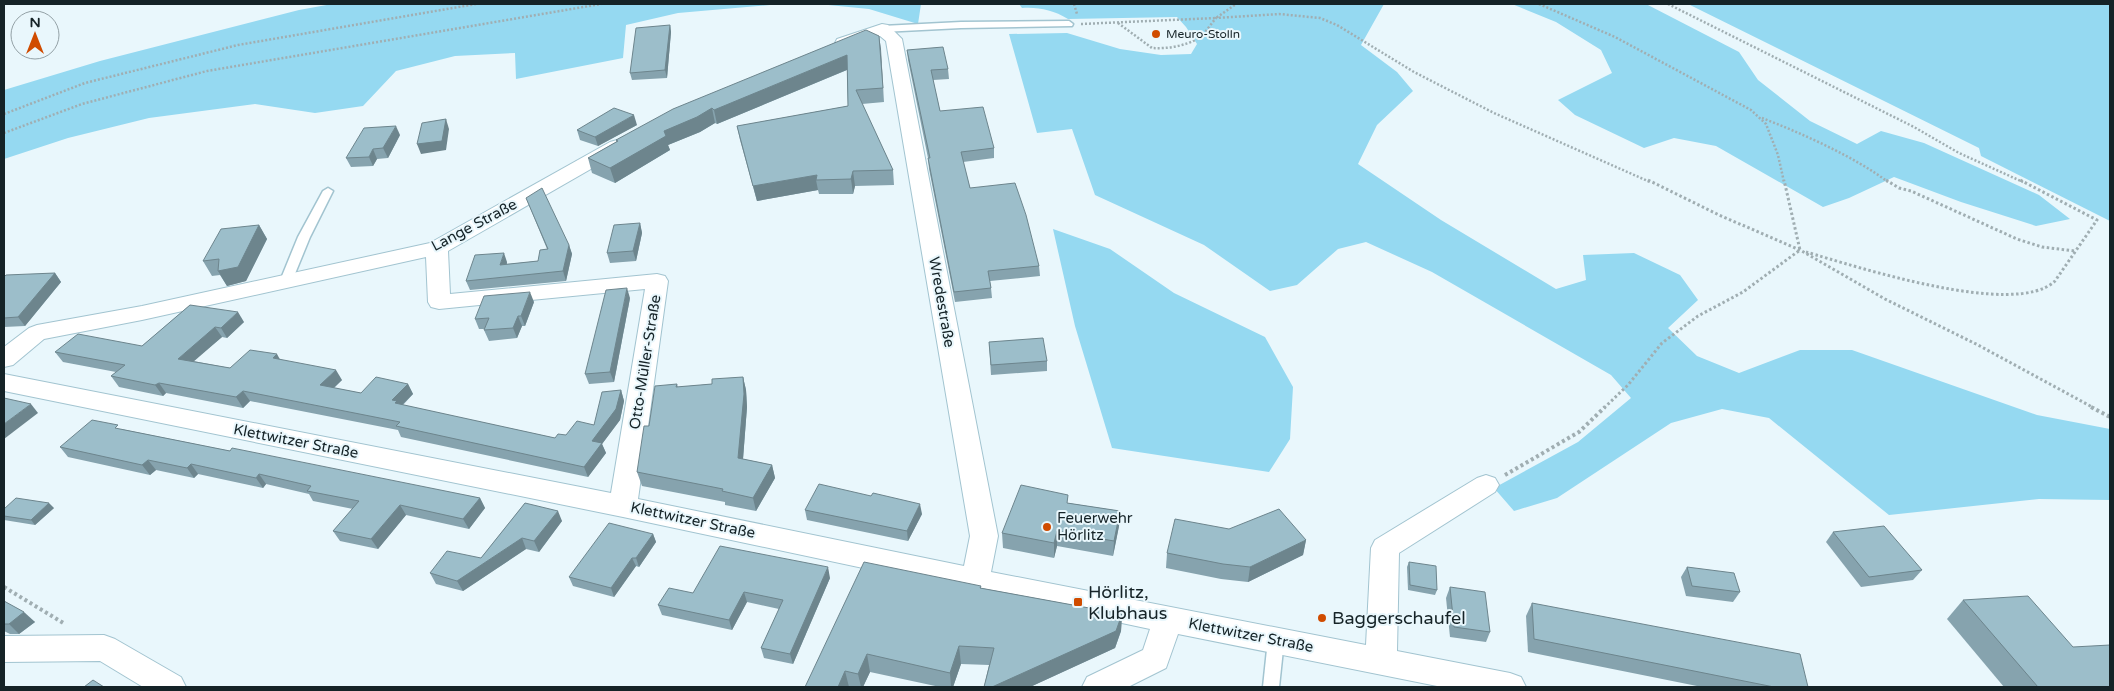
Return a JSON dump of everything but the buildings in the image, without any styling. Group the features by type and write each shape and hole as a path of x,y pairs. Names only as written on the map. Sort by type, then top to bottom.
{"street":[{"path":"826,50 882,29"},
{"name":"Wredestraße","path":"882,29 894,39 984,536 975,580"},
{"name":"Lange Straße","path":"4,337 36,333 142,313 437,248 633,136"},
{"name":"Otto-Müller-Straße","path":"437,248 439,302 657,280 623,506"},
{"name":"Lange Straße","path":"4,359 36,333"},
{"name":"Klettwitzer Straße","path":"4,383 623,506 975,580 1510,687"},
{"path":"1381,661 1384,548 1486,485"},
{"path":"1098,687 1155,658 1168,619"},
{"path":"4,649 104,648 170,687"}],"lane":[{"path":"882,29 961,25 1069,24"},
{"path":"286,281 304,237 328,191"},
{"path":"1271,687 1276,640"}],"path":[{"path":"4,114 85,83 238,45 476,4"},
{"path":"4,132 82,104 208,71 601,4"},
{"path":"1074,4 1077,14"},
{"path":"1118,23 1152,48 1158,49 1187,43 1204,34 1207,26 1236,4"},
{"path":"1539,4 1615,36 1730,98 1759,117 1766,124 1778,156 1800,250"},
{"path":"1668,4 1914,127 1959,153 2004,172 2097,220 2054,284 2038,292 2016,296 1942,288 1800,250"},
{"path":"1069,24 1279,14 1320,18 1337,25 1414,72 1494,114 1637,175 1719,215 1800,250 1885,299 1986,349 2110,417"},
{"path":"1759,117 1778,124 1850,159 1884,177 1891,185 1900,190 1911,191 2017,239 2042,246 2076,251"},
{"path":"1486,485 1579,432 1628,385 1662,343 1698,316 1743,292 1800,250"},
{"path":"4,587 71,627"}],"shaded area":[{"path":"332,4 818,4 770,5 678,13 626,25 623,58 516,79 515,53 455,56 396,71 363,106 315,113 255,104 149,118 68,138 4,159 4,90 100,61 299,10"},
{"path":"818,4 921,4 918,24 869,9"},
{"path":"1019,4 1384,4 1361,45 1397,72 1413,91 1377,125 1358,164 1441,220 1556,289 1586,280 1583,255 1634,253 1680,275 1698,300 1668,328 1697,356 1739,373 1800,350 1852,350 2037,415 2110,429 2110,500 2039,499 1889,515 1769,418 1722,409 1671,423 1557,498 1514,511 1494,488 1578,442 1631,398 1611,375 1432,272 1366,242 1338,249 1297,285 1270,291 1204,245 1095,195 1072,129 1037,133 1009,34 1067,33 1120,49 1161,55 1191,54 1197,44 1177,17 1068,19 1046,10 1022,8"},
{"path":"1512,4 1646,4 1739,52 1758,80 1810,121 1857,144 1881,131 1924,143 2039,195 2070,219 2036,226 1961,202 1894,177 1849,198 1823,207 1716,146 1674,138 1644,148 1575,115 1558,100 1612,73 1601,50 1556,22"},
{"path":"1688,4 2110,4 2110,221 1981,156 1979,148"},
{"path":"1053,229 1110,249 1174,293 1265,337 1293,387 1290,439 1269,472 1112,448 1075,326"}],"place":[{"name":"Meuro-Stolln","path":"1156,34"},
{"name":"Feuerwehr Hörlitz","path":"1047,527"},
{"name":"Hörlitz, Klubhaus","path":"1078,602"},
{"name":"Baggerschaufel","path":"1322,618"}]}
